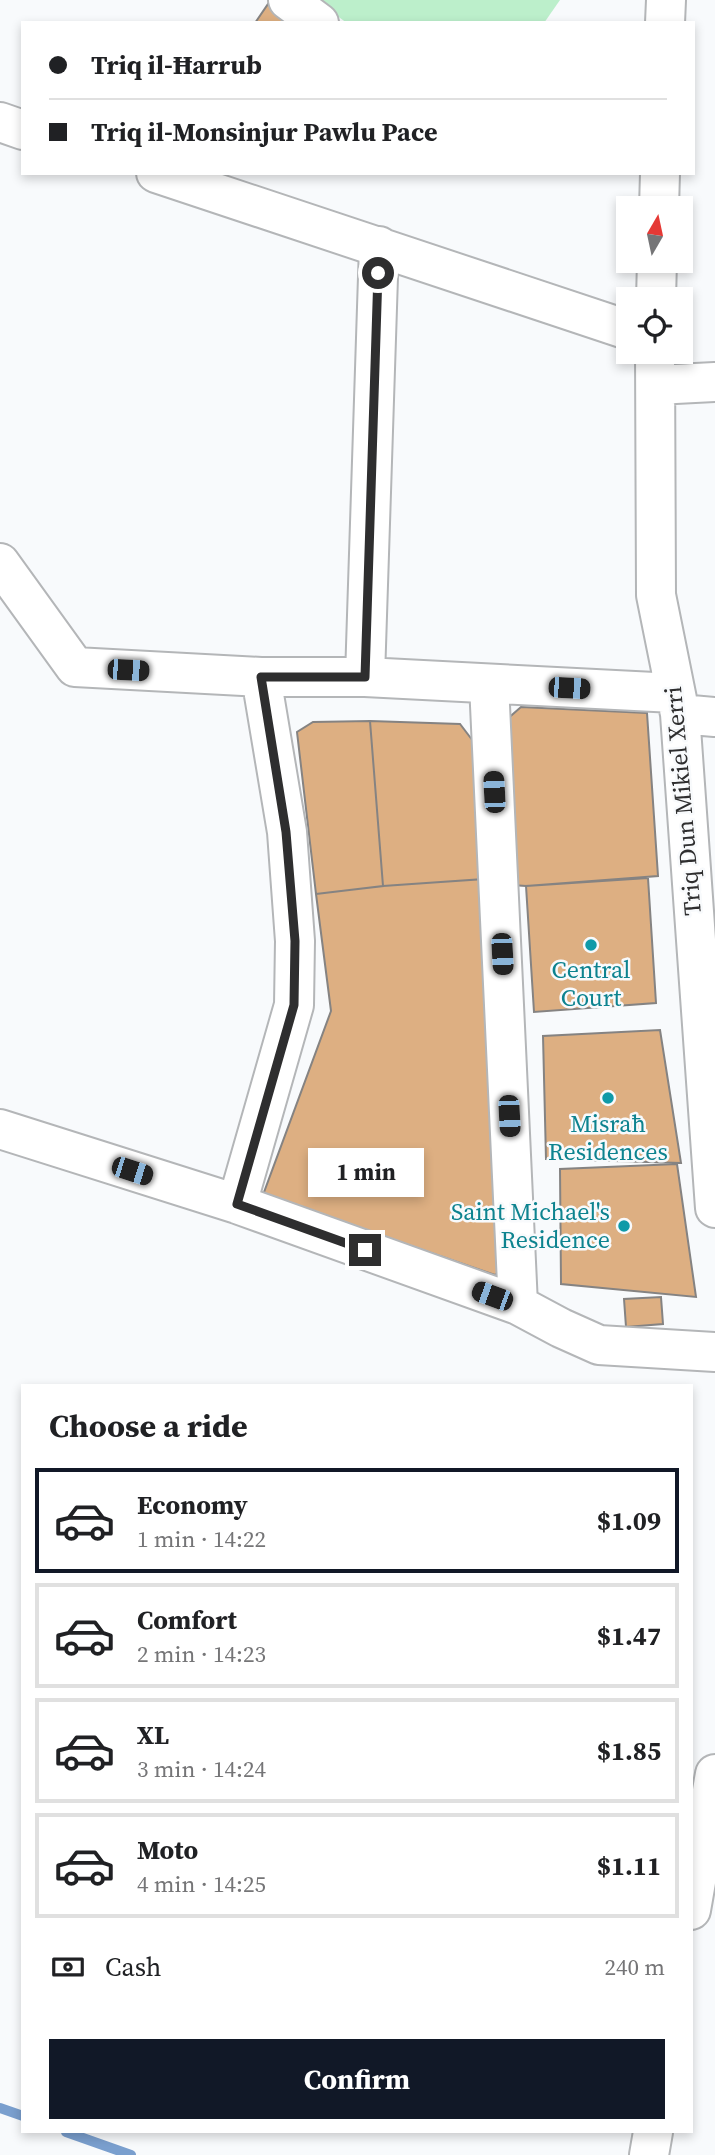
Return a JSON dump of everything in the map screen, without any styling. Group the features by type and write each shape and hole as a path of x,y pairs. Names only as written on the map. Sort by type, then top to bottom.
{"street":[{"path":"288,0 316,21"},
{"path":"665,21 666,0"},
{"path":"0,122 21,129"},
{"path":"162,175 616,326"},
{"path":"659,196 660,175"},
{"path":"365,677 379,246"},
{"path":"656,369 715,382"},
{"name":"Triq Dun Mikiel Xerri","path":"656,369 656,596 690,708 715,1208"},
{"path":"0,563 75,667 261,677 365,677 489,684 690,708"},
{"path":"237,1204 294,1005 295,941 286,832 261,677"},
{"path":"489,684 518,1305"},
{"path":"0,1129 237,1204 518,1305 599,1345 715,1352"},
{"path":"693,1899 715,1774"},
{"path":"649,2155 653,2133"}],"green space":[{"path":"315,0 560,0 545,21 344,21"}],"building":[{"path":"268,4 291,21 256,21"},
{"path":"521,707 647,713 658,876 512,885 505,721"},
{"path":"370,721 383,886 316,894 297,732 313,722"},
{"path":"370,721 460,724 473,741 484,879 383,886"},
{"name":"Central Court","path":"648,878 656,1003 534,1012 526,886"},
{"path":"484,879 507,1265 495,1275 263,1195 331,1011 316,894"},
{"name":"Misraħ Residences","path":"660,1030 681,1163 546,1159 543,1036"},
{"name":"Saint Michael's Residence","path":"677,1164 696,1297 561,1284 560,1169"},
{"path":"661,1297 663,1324 626,1327 624,1299"}],"waterway":[{"path":"0,2108 21,2115"},
{"path":"69,2133 131,2155"}],"place":[{"name":"Central Court","path":"591,945"},
{"name":"Misraħ Residences","path":"608,1098"},
{"name":"Saint Michael's Residence","path":"624,1226"}],"route":[{"path":"365,1250 237,1204 294,1005 295,941 286,832 261,677 365,677 378,273"}]}
